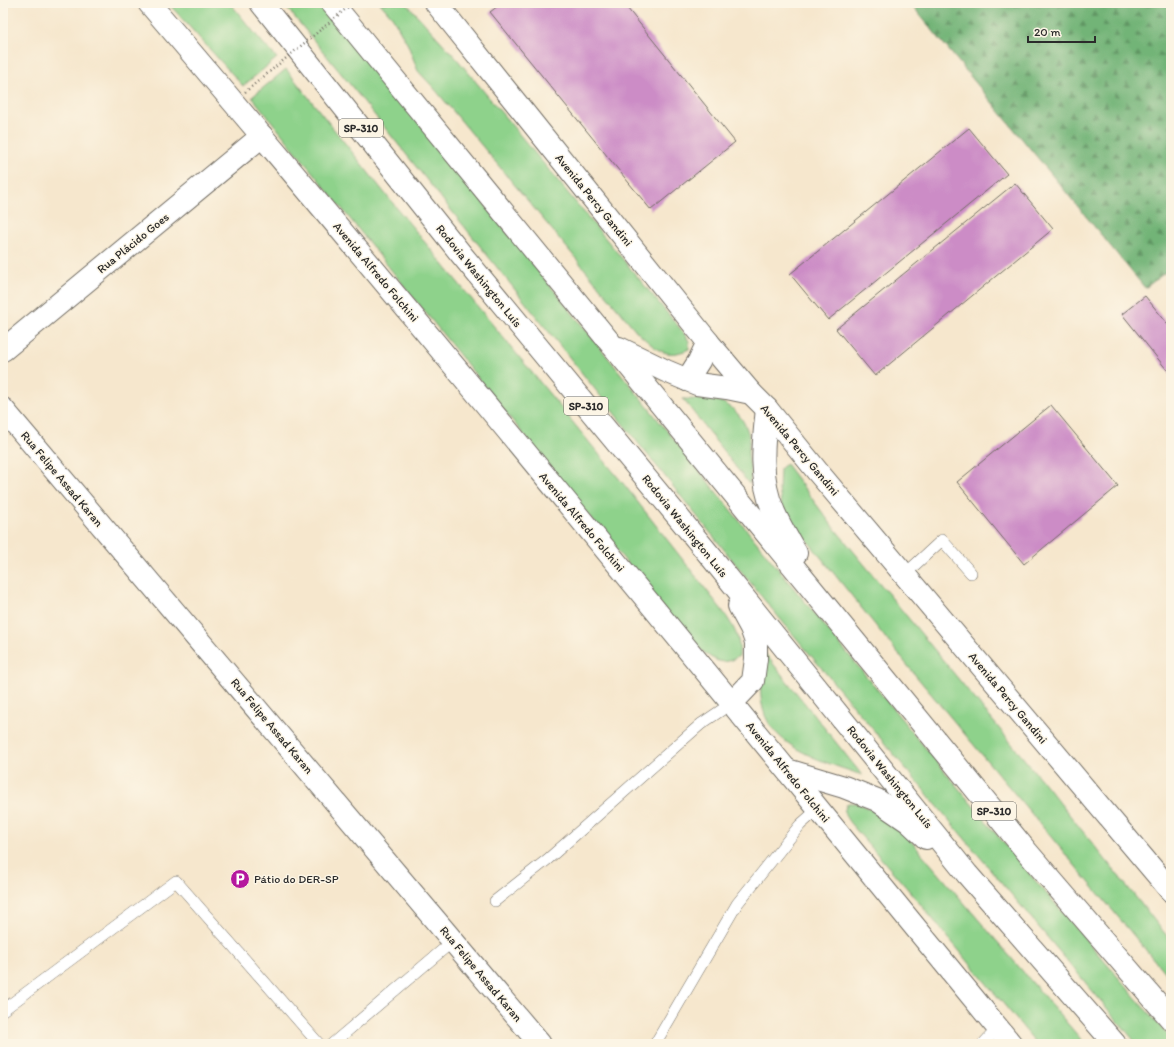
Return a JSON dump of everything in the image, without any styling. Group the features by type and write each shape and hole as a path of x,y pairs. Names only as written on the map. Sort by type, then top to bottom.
{"main road":[{"name":"Avenida Alfredo Folchini","path":"149,3 262,136 732,703 1005,1036"},
{"name":"Rodovia Washington Luís","path":"261,3 460,254 712,558 967,874 1115,1044"},
{"name":"SP-310","path":"332,3 1028,853 1171,1019"},
{"name":"Avenida Percy Gandini","path":"440,4 708,342 751,393 767,409 904,575 1171,891"},
{"name":"Rua Plácido Goes","path":"3,350 262,136"},
{"path":"687,380 699,361 708,342"},
{"path":"612,345 697,384 751,393"},
{"name":"Rua Felipe Assad Karan","path":"3,409 540,1044"},
{"path":"767,409 763,449 766,490 773,511 821,599"},
{"path":"712,558 751,628 756,642 756,659 753,681 732,703"},
{"path":"787,770 876,800 908,822 967,874"}],"lane":[{"path":"904,575 942,540 971,573"},
{"path":"495,901 548,859 701,724 732,703"},
{"path":"655,1044 737,904 800,825 818,809"},
{"path":"3,1010 176,881 318,1044"},
{"path":"332,1044 453,941"},
{"path":"983,1044 1005,1036"}],"path":[{"path":"245,92 353,3"}],"green space":[{"path":"168,3 230,3 277,58 243,86"},
{"path":"283,3 321,3 787,580 1021,864 1171,1039 1171,1044 1137,1044 766,602"},
{"path":"380,3 406,3 457,59 683,332 689,341 689,349 681,352 667,353 650,344 638,333 418,71 408,45 393,18"},
{"path":"910,3 1171,3 1171,268 1145,288"},
{"path":"286,69 391,201 626,487 722,610 733,627 737,637 739,643 739,656 725,662 719,661 710,657 692,642 252,97"},
{"path":"683,399 708,400 722,403 729,406 741,418 749,436 748,454 751,473 749,484"},
{"path":"786,464 831,524 1039,777 1171,941 1171,980 916,676 795,525 782,507 779,490 780,469"},
{"path":"763,651 862,775 818,759 804,752 790,744 778,734 769,723 763,709 761,695"},
{"path":"848,803 857,803 887,816 905,834 1085,1044 1037,1044 906,887 850,823 845,813"}],"building":[{"path":"502,3 623,3 735,142 651,210 490,12"},
{"path":"969,128 1007,174 828,320 790,274"},
{"path":"1015,183 1053,229 875,376 836,329"},
{"path":"1145,296 1171,328 1171,375 1122,314"},
{"path":"1051,405 1118,486 1024,564 957,482"}],"place":[{"name":"Pátio do DER-SP","path":"240,879"}]}
